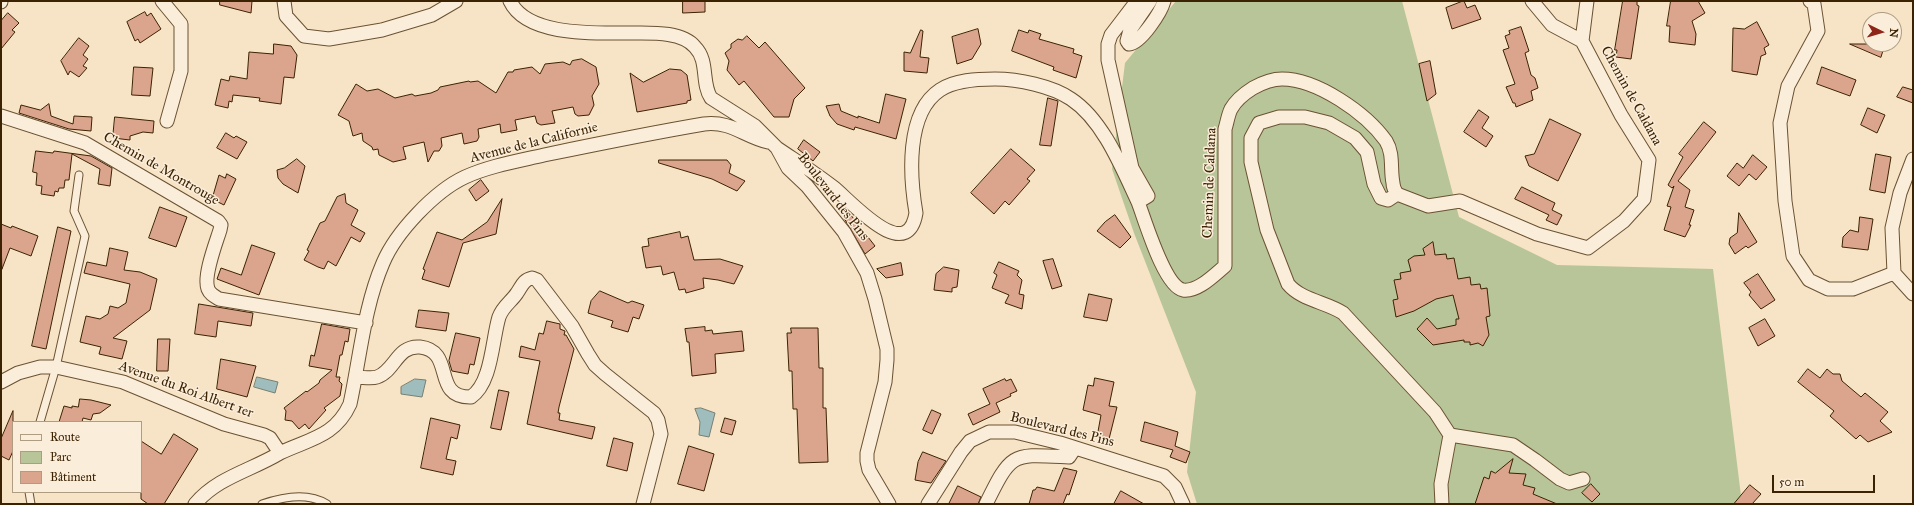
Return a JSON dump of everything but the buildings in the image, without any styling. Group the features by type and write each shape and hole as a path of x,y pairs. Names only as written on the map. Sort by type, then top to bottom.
{"street":[{"path":"162,1 181,24 181,71 167,121"},
{"path":"284,1 286,16 304,36 329,39 382,30 432,14 456,1"},
{"path":"510,1 518,13 533,22 551,28 609,33 662,33 689,42 695,46 704,64 707,92 711,98 755,126 773,145 834,188 882,229 897,233 911,228 916,213 911,157 914,136 920,117 928,103 938,91 957,83 970,80 1010,79 1060,93 1071,99 1093,121 1108,143 1138,202 1148,196 1132,168 1108,60 1108,44 1111,35 1137,1"},
{"path":"1150,1 1130,30 1127,41 1129,44 1137,42 1142,36 1162,7 1164,1"},
{"name":"Chemin de Caldana","path":"1138,202 1162,268 1172,284 1183,290 1194,288 1225,266 1225,129 1232,108 1244,94 1265,82 1281,79 1299,81 1320,90 1345,102 1368,120 1387,143 1393,163 1392,183 1397,194 1428,206 1460,201 1537,234 1588,248 1624,221 1644,199 1649,160 1621,115 1582,41 1552,25 1532,1"},
{"path":"1582,41 1587,1"},
{"path":"1810,1 1814,4 1818,31 1788,86 1780,123 1785,201 1793,256 1809,280 1828,289 1853,289 1894,273"},
{"name":"Chemin de Montrouge","path":"1,116 85,144 218,221 221,225 207,278 207,288 212,295 219,299 366,323"},
{"path":"1397,194 1388,200 1381,198 1374,184 1367,152 1354,138 1329,123 1305,117 1279,117 1259,123 1251,138 1251,162 1268,230 1288,284 1294,291 1334,307 1343,313 1435,412 1450,435 1441,484 1442,504"},
{"name":"Avenue de la Californie","path":"280,453 319,437 340,422 350,404 372,297 383,263 400,233 416,215 452,185 465,177 522,160 598,143 704,124 714,123 732,126 755,139 773,145"},
{"name":"Boulevard des Pins","path":"773,145 788,168 807,186 844,232 872,283 887,349 887,360 885,382 867,453 867,461 869,470 889,504"},
{"path":"1913,159 1900,193 1892,228 1894,273 1913,294"},
{"path":"356,377 376,378 381,376 405,351 411,348 421,347 430,350 440,360 450,390 455,395 462,398 471,397 480,388 486,371 502,309 518,292 523,282 532,278 537,280 572,326 595,365 654,414 658,420 661,434 643,504"},
{"name":"Avenue du Roi Albert 1er","path":"1,382 18,374 40,367 56,367 123,382 224,424 264,435 270,438 280,453"},
{"name":"Boulevard des Pins","path":"928,504 961,452 970,441 989,432 1015,432 1075,448 1164,476 1175,487 1183,504"},
{"path":"1450,435 1512,445 1535,460 1560,480 1569,483 1583,479"},
{"path":"986,504 1001,473 1015,460 1023,455 1069,457 1075,448"},
{"path":"195,504 206,492 219,482 260,465 280,453"}],"lane":[{"path":"40,421 56,367 85,236 74,211 79,175"},
{"path":"28,493 32,504"},
{"path":"262,504 290,497 307,497 327,504"}],"green space":[{"path":"1176,1 1402,1 1459,217 1557,265 1713,269 1742,504 1197,504 1187,472 1196,392 1134,233 1112,169 1125,63"}],"water":[{"path":"257,377 278,382 275,393 254,387"},
{"path":"415,379 426,380 422,397 401,394 401,387"},
{"path":"701,408 715,413 709,437 699,435 700,422 695,409"}]}
